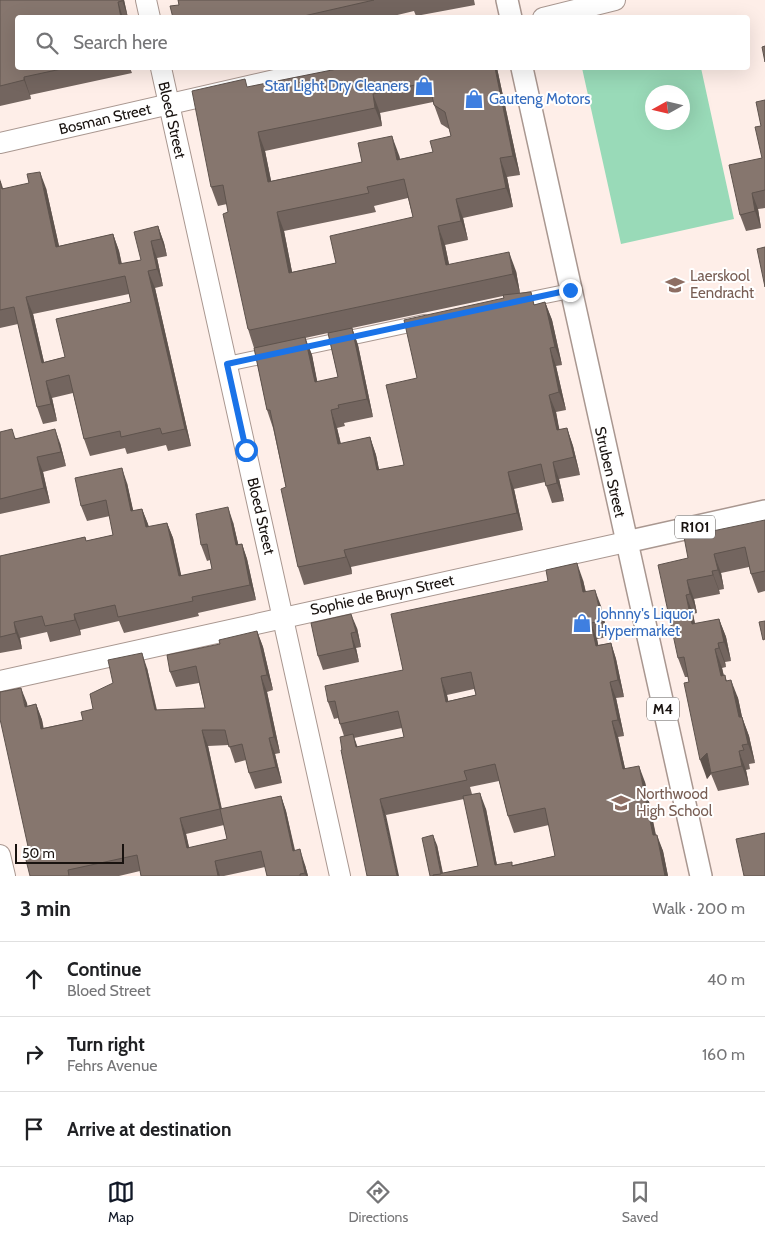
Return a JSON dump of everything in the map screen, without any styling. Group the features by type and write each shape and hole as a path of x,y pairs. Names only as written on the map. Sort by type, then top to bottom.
{"main road":[{"path":"146,0 149,15"},
{"path":"507,0 510,15"},
{"path":"555,15 615,0"},
{"name":"Bloed Street","path":"161,70 340,876"},
{"name":"Bosman Street","path":"0,142 318,70"},
{"name":"Struben Street","path":"522,70 701,876"},
{"name":"Sophie de Bruyn Street","path":"0,681 765,511"},
{"path":"0,855 5,876"}],"street":[{"path":"503,305 570,290"},
{"path":"227,364 436,319"}],"green space":[{"path":"582,70 701,70 734,219 621,244"}],"building":[{"path":"0,0 122,0 118,2 120,15 15,15 15,70 57,70 24,77 24,80 0,86"},
{"path":"178,0 374,0 308,15 172,15 170,6 179,5"},
{"path":"765,46 765,62 762,47"},
{"path":"332,70 495,70 513,156 500,158 506,188 456,199 461,221 438,226 446,265 509,252 513,274 248,329 223,214 228,212 223,185 211,187 192,91 245,79 247,87","holes":["429,82 434,105 445,112 451,136 430,141 433,152 397,160 392,136 358,143 362,162 268,182 258,132 375,108 373,94","404,179 413,217 330,236 336,263 289,273 277,212 369,193 367,187"]},
{"path":"765,100 765,190 752,193 755,211 740,215 729,165 762,158 755,127 761,126 756,102"},
{"path":"40,172 56,247 113,234 119,264 141,260 134,232 158,226 161,239 151,241 157,269 148,271 185,429 162,434 160,428 121,437 120,431 84,439 69,375 46,381 51,404 37,407 14,307 0,310 0,181 2,189 29,183 27,174","holes":["125,276 131,302 56,319 65,357 42,363 26,297"]},
{"path":"765,247 765,287 757,249"},
{"path":"531,292 534,305 545,302 555,347 550,348 559,392 549,395 557,430 567,428 574,457 553,462 557,483 546,486 541,464 508,472 517,513 344,550 346,557 298,567 281,489 286,487 270,410 267,410 254,348 305,337 315,382 338,377 328,333 352,328 367,399 338,405 339,408 331,410 338,444 370,437 377,470 404,465 386,385 417,378 404,320 504,298 503,295"},
{"path":"12,429 15,439 55,429 61,452 37,457 44,488 0,499 0,432"},
{"path":"122,468 131,511 142,509 146,527 167,523 179,576 212,569 207,544 201,545 196,514 228,507 236,545 242,544 250,585 192,597 193,601 118,617 115,605 74,614 75,620 45,626 42,616 14,622 16,633 0,637 0,556 85,537 86,541 113,535 106,500 81,506 75,478"},
{"path":"765,520 765,571 751,574 745,547 714,554 718,570 712,571 713,575 687,580 690,594 686,595 692,624 719,619 724,642 718,643 719,648 715,649 721,676 725,675 726,681 731,680 739,717 742,717 748,744 742,745 744,750 739,751 742,766 711,773 707,753 700,760 684,683 689,682 684,657 678,658 658,565 688,558 684,537"},
{"path":"577,563 583,592 595,590 602,621 591,623 596,646 611,643 618,680 610,682 618,720 612,721 623,769 639,766 653,835 657,835 665,876 433,876 478,866 463,796 480,793 495,865 512,862 512,866 555,856 545,808 508,816 495,764 464,771 467,780 380,799 397,876 367,876 340,737 353,734 356,747 404,737 398,711 340,724 335,701 328,702 325,686 403,670 391,614 548,581 546,570","holes":["471,672 476,695 446,702 441,678"]},
{"path":"351,614 356,632 351,633 354,648 318,656 311,623"},
{"path":"765,621 765,639 763,640 759,622"},
{"path":"257,631 267,675 261,676 274,737 269,738 276,767 249,773 242,744 229,747 225,730 202,730 220,809 281,796 293,851 300,849 305,873 300,874 300,876 267,876 261,851 215,861 218,876 141,876 137,855 68,870 69,876 30,876 24,852 29,851 0,719 0,692 21,688 25,707 36,704 41,729 83,720 81,712 93,709 90,694 113,683 108,660 142,653 155,710 205,708 196,666 170,672 167,655 220,644 219,640","holes":["220,809 227,839 187,848 180,818"]},
{"path":"765,833 765,876 744,876 736,839"},
{"path":"433,835 441,874 430,876 422,838"}],"place":[{"name":"Star Light Dry Cleaners","path":"424,86"},
{"name":"Gauteng Motors","path":"474,99"},
{"name":"Laerskool Eendracht","path":"675,285"},
{"name":"Johnny's Liquor Hypermarket","path":"582,623"},
{"name":"Northwood High School","path":"621,803"}],"route":[{"path":"246,450 227,364 570,290"}]}
